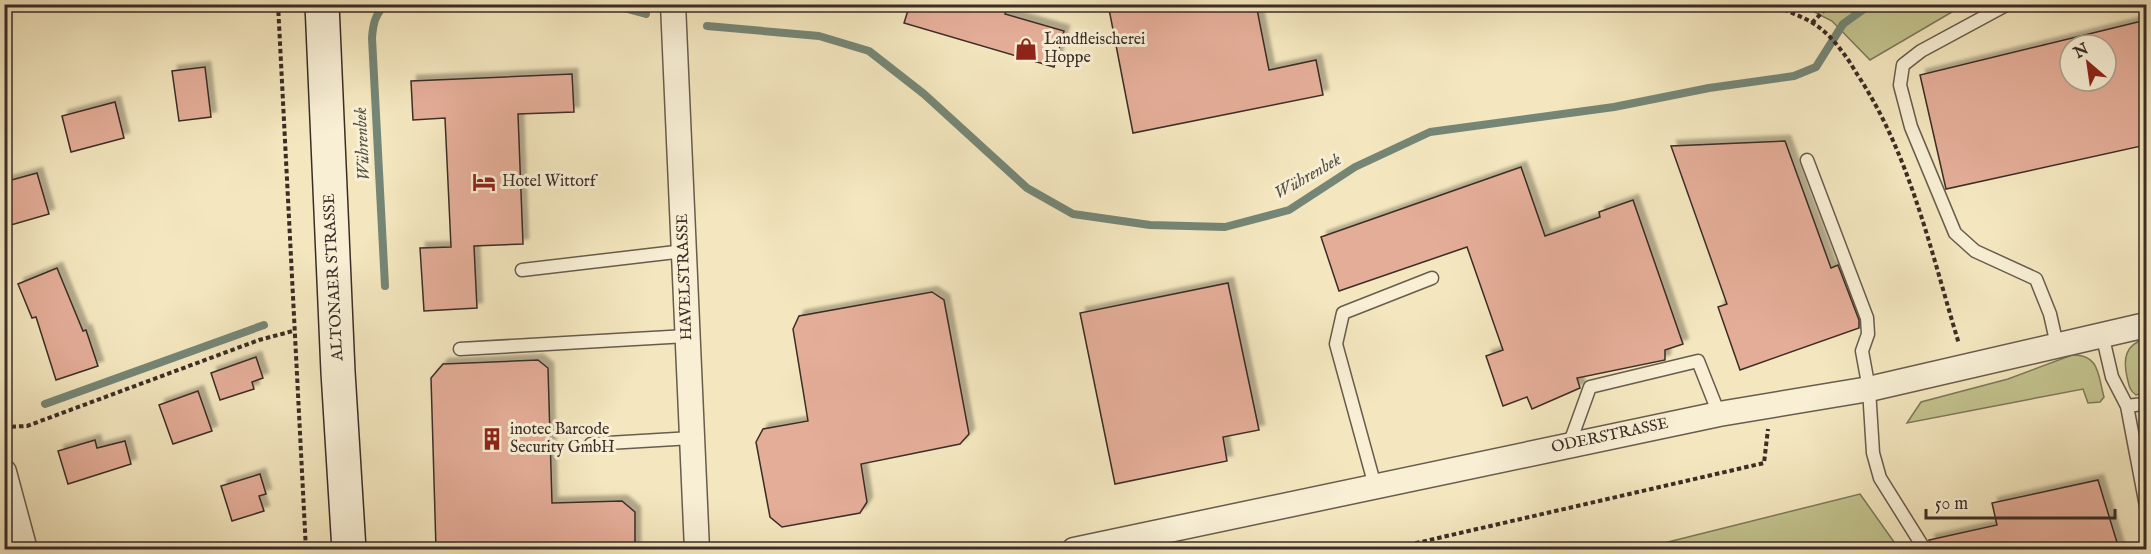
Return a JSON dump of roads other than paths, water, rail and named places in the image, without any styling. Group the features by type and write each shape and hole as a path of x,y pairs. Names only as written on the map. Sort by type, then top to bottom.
{"main road":[{"name":"ALTONAER STRASSE","path":"322,4 338,372 349,549"}],"street":[{"name":"HAVELSTRASSE","path":"673,4 697,549"},
{"name":"ODERSTRASSE","path":"1074,549 1719,414 1869,389 2102,334 2146,326"},
{"path":"4,472 25,549"}],"lane":[{"path":"2008,4 1921,51 1903,65 1900,85 1911,128 1955,233 1975,251 2036,279 2050,314 2057,345"},
{"path":"1807,160 1867,318 1868,334 1862,351 1869,389 1873,453 1880,478 1925,549"},
{"path":"522,270 684,252"},
{"path":"1376,486 1336,344 1343,313 1432,278"},
{"path":"2102,334 2112,377 2125,401 2146,506"},
{"path":"460,349 687,336"},
{"path":"1569,445 1590,387 1698,361 1719,414"},
{"path":"2125,401 2143,404"},
{"path":"591,444 692,438"}],"waterway":[{"name":"Wührenbek","path":"385,286 372,38 375,20 386,4"},
{"name":"Wührenbek","path":"609,4 646,14"},
{"name":"Wührenbek","path":"707,26 819,36 869,51 924,94 1027,188 1073,214 1150,225 1225,227 1289,210 1355,167 1430,132 1614,107 1709,88 1794,76 1816,67 1843,24 1871,4"},
{"name":"Wührenbek","path":"45,404 264,325"}],"place":[{"name":"Landfleischerei Hoppe","path":"1026,49"},
{"name":"Hotel Wittorf","path":"484,182"},
{"name":"inotec Barcode Security GmbH","path":"492,439"}]}
